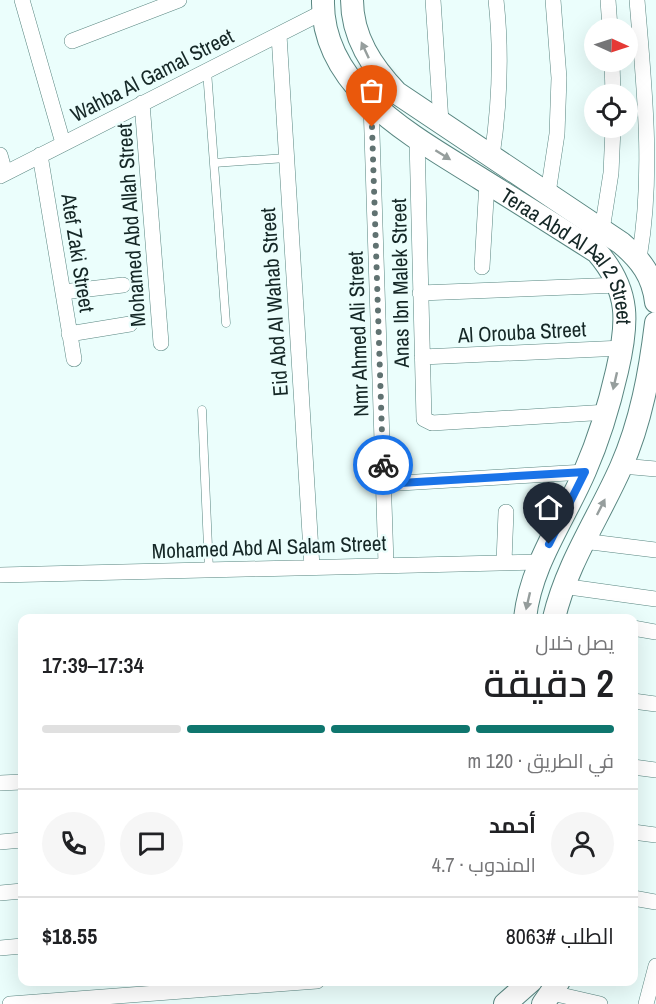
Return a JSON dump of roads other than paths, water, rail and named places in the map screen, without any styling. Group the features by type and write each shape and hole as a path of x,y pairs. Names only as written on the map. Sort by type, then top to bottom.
{"street":[{"path":"22,0 63,143"},
{"path":"72,41 179,0"},
{"name":"Teraa Abd Al Aal 2 Street","path":"352,0 357,32 366,55 397,93 548,193 639,258 654,288 656,302"},
{"path":"433,0 441,122"},
{"path":"492,156 501,87 501,54 496,0"},
{"path":"548,193 557,134 559,78 553,0"},
{"path":"608,0 609,18"},
{"path":"637,0 648,44 651,166 651,223 639,258"},
{"name":"Wahba Al Gamal Street","path":"3,175 279,35 323,6"},
{"name":"Teraa Abd Al Aal 2 Street","path":"323,6 328,37 339,61 371,103 386,117 417,138 597,252 610,267 619,285 626,320 623,348 608,412 585,472 540,562 531,588 526,614"},
{"name":"Eid Abd Al Wahab Street","path":"279,35 312,567"},
{"name":"Mohamed Abd Allah Street","path":"142,103 161,343"},
{"name":"Nmr Ahmed Ali Street","path":"371,103 386,564"},
{"name":"Anas Ibn Malek Street","path":"417,138 424,419 430,423 608,412"},
{"path":"602,230 611,173 613,138"},
{"path":"0,155 3,175"},
{"name":"Atef Zaki Street","path":"40,155 74,359"},
{"path":"482,267 487,182"},
{"path":"63,292 123,285"},
{"path":"420,293 619,285"},
{"path":"626,320 655,332"},
{"path":"69,334 130,324"},
{"name":"Teraa Abd Al Aal 2 Street","path":"558,614 562,586 622,466 650,399 655,332"},
{"name":"Al Orouba Street","path":"422,357 623,348"},
{"path":"622,466 656,469"},
{"path":"383,484 585,472"},
{"path":"504,562 506,512"},
{"path":"583,542 656,550"},
{"name":"Mohamed Abd Al Salam Street","path":"0,575 540,562"},
{"path":"562,586 656,599"},
{"path":"638,629 656,632"},
{"path":"638,702 656,704"},
{"path":"638,768 656,770"},
{"path":"0,783 18,782"},
{"path":"638,833 656,836"},
{"path":"0,842 18,840"},
{"path":"0,893 18,891"},
{"path":"638,899 656,902"},
{"path":"0,948 18,946"},
{"path":"646,1004 656,966"},
{"path":"18,1004 124,1000 266,986"},
{"path":"505,1004 525,986"},
{"path":"551,993 600,1004"}],"lane":[{"path":"207,71 226,323"},
{"path":"214,163 286,158"},
{"path":"202,410 209,570"}]}
